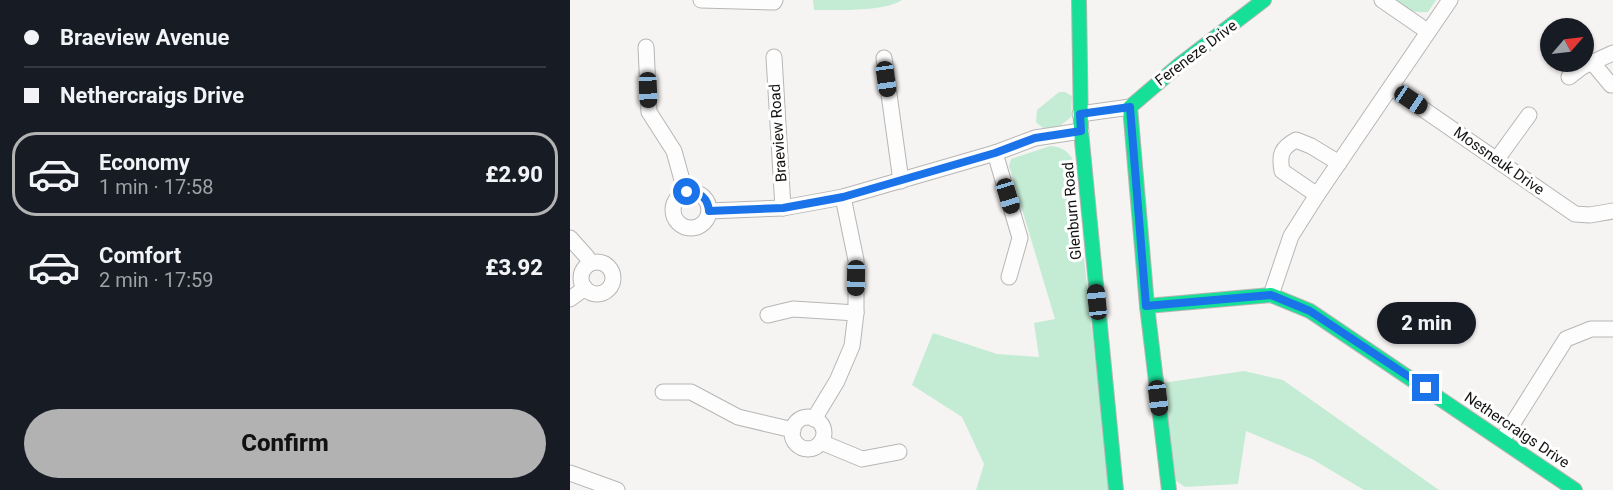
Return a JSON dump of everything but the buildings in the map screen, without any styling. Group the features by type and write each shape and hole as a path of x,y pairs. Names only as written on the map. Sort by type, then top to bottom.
{"street":[{"path":"701,0 774,2 775,0"},
{"name":"Glenburn Road","path":"1079,0 1081,131 1116,490"},
{"name":"Fereneze Drive","path":"1130,107 1151,87 1227,31 1264,0"},
{"path":"1382,0 1427,30"},
{"path":"1271,295 1291,236 1427,30 1450,0"},
{"path":"646,46 649,112 674,151 682,180 681,194 673,210 678,222 682,225 693,228 702,224 709,211 706,200 698,193 681,194"},
{"path":"1594,61 1613,53"},
{"name":"Braeview Road","path":"774,57 783,208"},
{"path":"884,58 901,181"},
{"path":"1594,64 1611,85"},
{"path":"1569,77 1577,72"},
{"name":"Mossneuk Drive","path":"1391,87 1575,214 1590,215 1613,211"},
{"path":"1080,114 1130,107 1146,306 1169,490"},
{"path":"1497,159 1529,114"},
{"path":"709,211 783,208 843,197 995,153 1035,138 1081,131"},
{"path":"1317,195 1282,171 1279,157 1284,147 1296,140 1339,163"},
{"path":"995,153 1020,238 1009,277"},
{"path":"814,419 837,381 852,346 856,313 856,260 843,197"},
{"path":"570,238 587,257 589,264"},
{"path":"594,262 604,264 612,272 613,277 609,287 600,293 585,288 582,274 589,264 594,262"},
{"path":"570,299 585,288"},
{"name":"Nethercraigs Drive","path":"1146,306 1271,295 1310,311 1575,490"},
{"path":"768,315 793,309 856,313"},
{"path":"1503,440 1566,339 1591,329 1613,329"},
{"path":"663,392 691,393 738,417 793,430"},
{"path":"803,418 814,419 823,429 821,442 814,448 804,449 793,439 793,430 803,418"},
{"path":"821,442 862,459 899,452"},
{"path":"570,473 617,490"}],"green space":[{"path":"813,0 902,0 884,7 860,10 814,10"},
{"path":"1392,0 1436,0 1428,12 1422,12 1409,10"},
{"path":"1059,92 1072,96 1071,117 1060,126 1044,129 1036,122 1037,110"},
{"path":"1050,146 1064,150 1073,160 1110,490 976,490 984,464 962,417 912,385 933,333 997,354 1039,357 1034,323 1055,319 1009,166 1011,159"},
{"path":"1244,371 1283,380 1439,490 1364,490 1312,459 1246,431 1238,484 1185,487 1176,481 1162,383"}],"traffic: fast":[{"path":"1079,0 1081,131 1116,490"},
{"path":"1169,490 1147,306 1130,107 1179,65 1264,0"},
{"path":"1147,306 1271,295 1310,311 1575,490"}],"route":[{"path":"687,192 703,196 709,205 709,211 783,208 843,197 995,153 1035,138 1081,131 1080,114 1130,107 1146,306 1271,295 1310,311 1426,388"}]}
